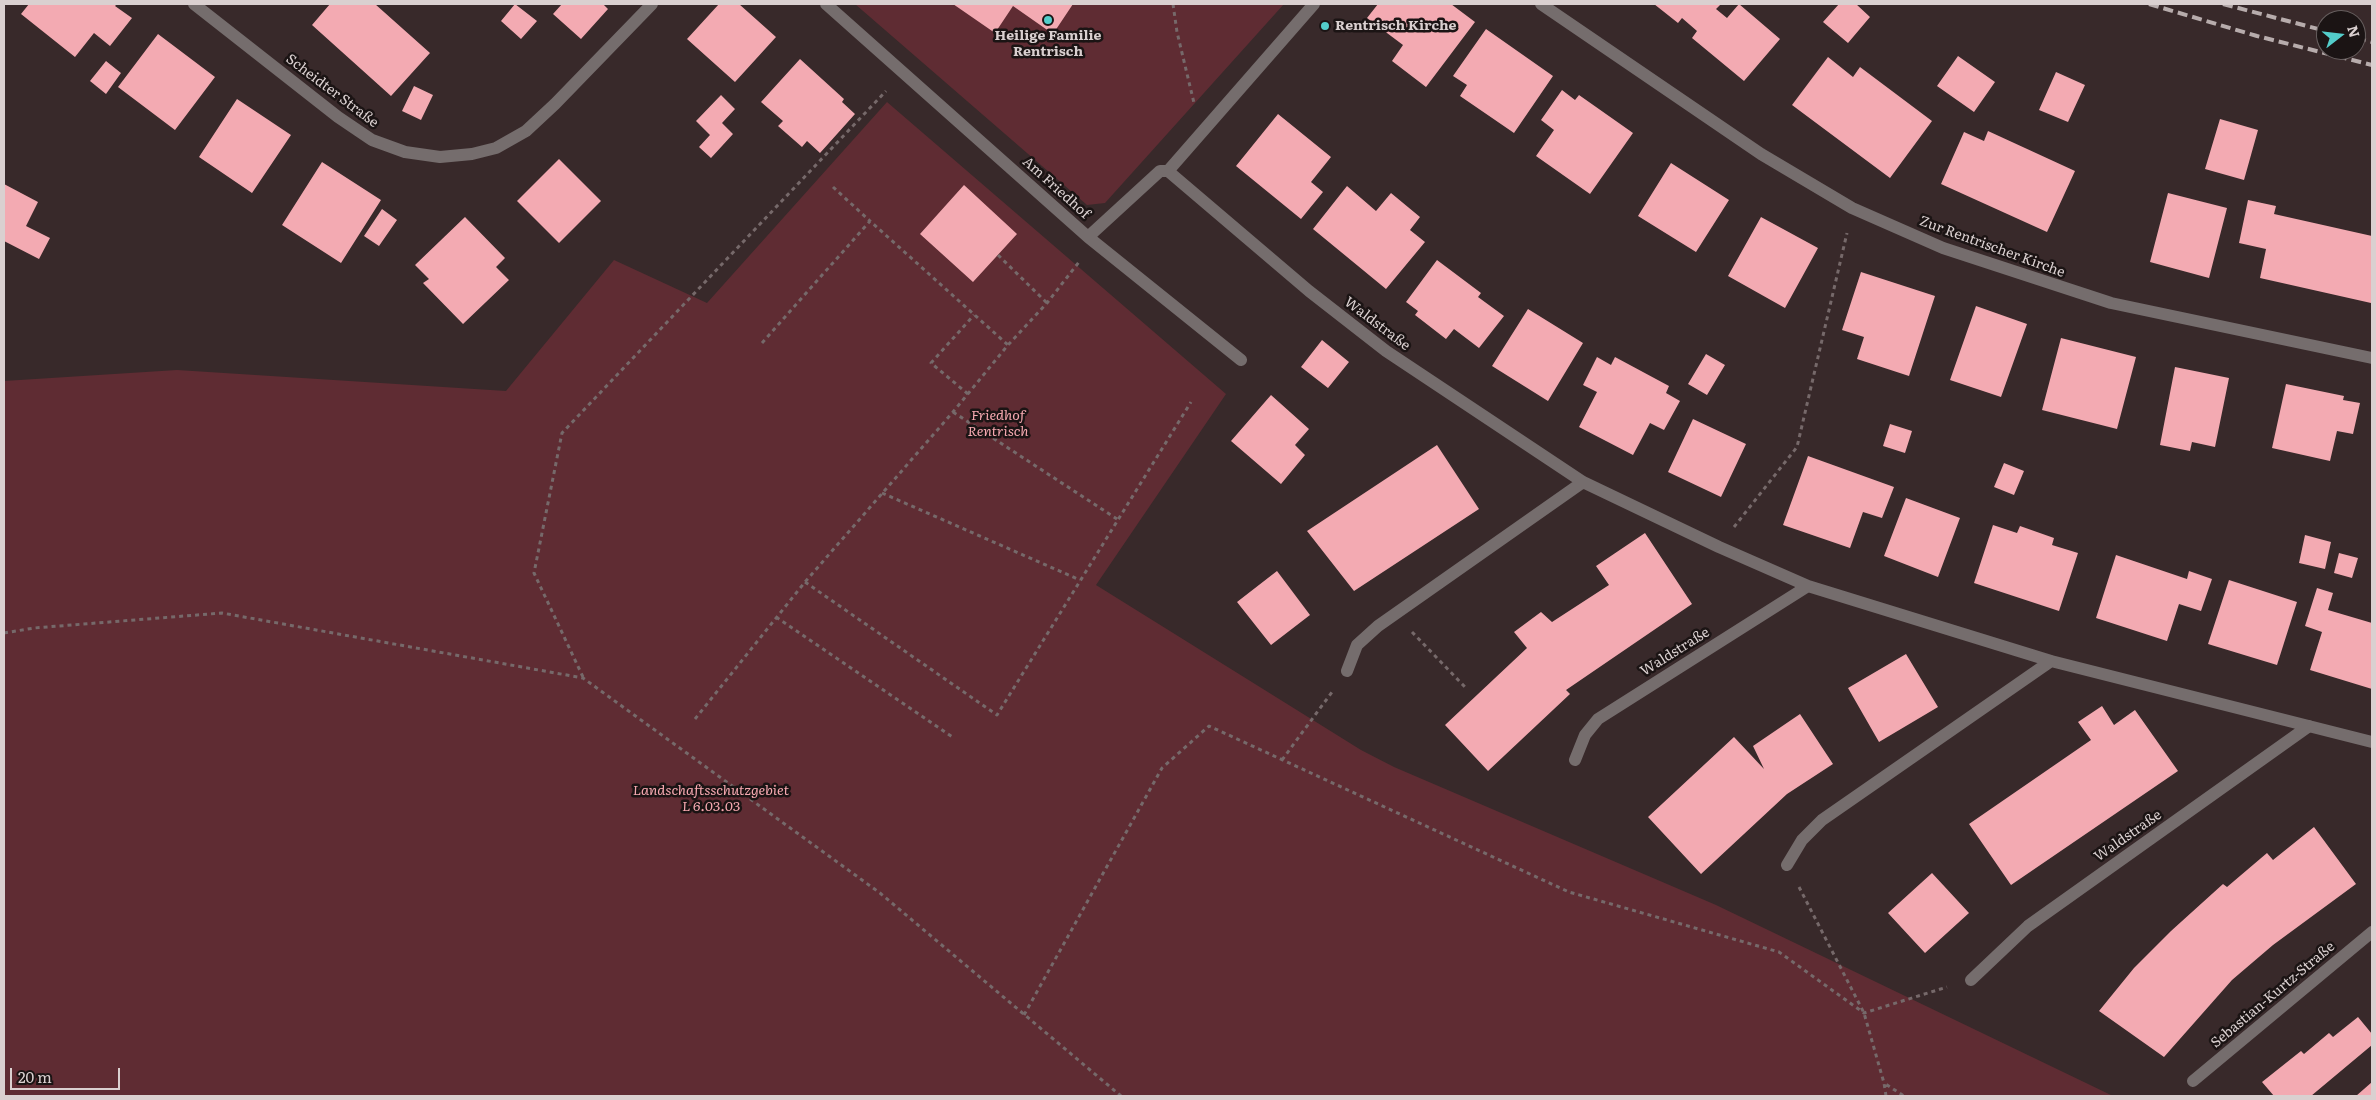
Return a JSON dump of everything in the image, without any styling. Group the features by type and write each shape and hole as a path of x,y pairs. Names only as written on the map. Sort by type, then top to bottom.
{"street":[{"name":"Scheidter Straße","path":"194,4 338,117 372,140 405,152 440,158 472,154 496,148 526,131 555,104 652,4"},
{"name":"Am Friedhof","path":"826,4 1092,239 1160,171 1168,171 1314,4"},
{"name":"Zur Rentrischer Kirche","path":"1541,4 1761,154 1852,208 1943,248 2111,303 2372,358"},
{"name":"Waldstraße","path":"1168,171 1309,291 1386,351 1583,482 1718,547 1808,586 2051,661 2372,742"},
{"path":"1092,239 1241,360"},
{"path":"1347,671 1358,645 1394,614 1583,482"},
{"name":"Waldstraße","path":"1574,760 1585,735 1598,718 1808,586"},
{"path":"1787,864 1802,840 1822,820 2051,661"},
{"name":"Waldstraße","path":"1971,980 2028,926 2309,726"},
{"name":"Sebastian-Kurtz-Straße","path":"2193,1081 2372,932"}],"path":[{"path":"1173,4 1177,32 1191,92 1203,131"},
{"path":"583,678 534,573 562,433 904,73"},
{"path":"833,187 1008,345"},
{"path":"1718,547 1797,447 1852,208"},
{"path":"762,343 870,221"},
{"path":"695,718 805,582 1008,345 1047,303 1092,239"},
{"path":"998,255 1047,303"},
{"path":"968,394 931,364 974,314"},
{"path":"805,582 997,715 1191,402"},
{"path":"952,412 1117,519"},
{"path":"882,493 1080,580"},
{"path":"4,633 34,628 222,613 583,678 880,893 1121,1096"},
{"path":"1394,614 1465,687"},
{"path":"776,618 954,738"},
{"path":"1282,760 1347,671"},
{"path":"1024,1015 1162,768 1210,726 1569,892 1779,952 1864,1013"},
{"path":"1787,864 1864,1013 1886,1096"},
{"path":"1864,1013 1971,980"},
{"path":"1884,1083 1904,1096"}],"green space":[{"path":"855,4 1284,4 1105,203 1087,205"},
{"name":"Landschaftsschutzgebiet L 6.03.03","path":"887,102 1226,394 1096,585 1361,750 1394,767 1716,905 2113,1096 4,1096 4,381 177,370 506,391 614,260 707,303"}],"building":[{"path":"29,4 117,4 115,6 132,18 110,46 94,33 75,57 21,14"},
{"path":"330,4 375,4 430,53 391,96 312,25"},
{"path":"515,4 537,21 521,39 501,21"},
{"path":"562,4 603,4 608,9 581,39 553,14"},
{"path":"719,4 739,4 776,37 735,82 687,39"},
{"path":"953,4 1073,4 1053,34 1013,6 995,33"},
{"path":"1378,4 1451,4 1475,22 1426,87 1392,61 1403,45 1367,18"},
{"path":"1654,4 1721,4 1716,9 1727,18 1739,4 1780,39 1744,81 1692,38 1697,31 1682,18 1678,23"},
{"path":"1839,4 1856,4 1870,17 1848,43 1823,22"},
{"path":"1486,29 1553,76 1514,133 1460,96 1467,85 1453,76"},
{"path":"158,34 215,77 175,130 118,87"},
{"path":"1958,56 1995,82 1974,112 1937,86"},
{"path":"1828,57 1853,77 1860,67 1932,121 1890,178 1792,105"},
{"path":"800,59 844,99 842,102 855,114 820,153 807,141 802,147 778,126 783,121 761,102"},
{"path":"106,61 121,73 106,94 90,81"},
{"path":"2056,72 2085,85 2068,122 2039,110"},
{"path":"414,86 433,95 421,120 402,111"},
{"path":"1562,90 1575,100 1579,95 1633,133 1590,194 1536,156 1554,130 1541,120"},
{"path":"721,95 735,109 722,123 733,134 711,158 699,147 710,135 696,121"},
{"path":"237,99 291,135 252,193 199,157"},
{"path":"1278,114 1331,157 1311,182 1323,192 1301,219 1236,166"},
{"path":"2220,119 2258,130 2244,180 2205,169"},
{"path":"1988,131 2075,171 2047,232 1941,184 1964,132 1984,141"},
{"path":"559,159 601,201 559,243 517,201"},
{"path":"322,162 381,200 341,263 282,225"},
{"path":"1671,163 1729,200 1696,252 1638,216"},
{"path":"4,184 38,202 26,226 50,238 39,259 4,241"},
{"path":"964,185 1017,234 973,282 920,234"},
{"path":"1347,186 1376,211 1391,193 1420,217 1410,230 1425,242 1386,289 1313,229"},
{"path":"2168,193 2227,208 2209,278 2150,262"},
{"path":"2248,200 2276,206 2274,214 2372,236 2371,303 2260,278 2266,249 2239,243"},
{"path":"382,209 397,220 379,246 364,236"},
{"path":"465,217 505,258 496,267 509,280 463,324 423,283 429,279 415,265"},
{"path":"1761,217 1818,248 1785,308 1728,276"},
{"path":"1437,260 1481,293 1478,297 1504,316 1479,348 1454,329 1446,339 1415,315 1418,311 1406,302"},
{"path":"1861,272 1935,296 1909,376 1857,359 1864,337 1842,330"},
{"path":"1976,306 2027,324 2001,397 1950,380"},
{"path":"1528,309 1583,343 1548,401 1492,366"},
{"path":"2061,338 2136,357 2117,429 2042,410"},
{"path":"1322,340 1349,362 1328,388 1301,367"},
{"path":"1706,354 1725,365 1707,395 1688,384"},
{"path":"1597,357 1611,365 1615,357 1669,386 1666,393 1680,401 1664,430 1650,423 1633,455 1579,427 1597,392 1583,385"},
{"path":"2175,367 2229,378 2215,447 2192,442 2190,451 2160,445"},
{"path":"2286,384 2344,396 2343,400 2360,403 2353,434 2337,431 2330,461 2272,448"},
{"path":"1271,395 1309,429 1295,445 1305,455 1281,484 1231,441"},
{"path":"1693,419 1746,444 1721,497 1668,472"},
{"path":"1890,424 1912,431 1905,453 1883,446"},
{"path":"1437,445 1479,509 1354,591 1307,531"},
{"path":"1808,456 1894,487 1882,518 1863,512 1850,548 1783,525"},
{"path":"2004,463 2024,471 2014,495 1994,487"},
{"path":"1906,498 1960,518 1938,577 1884,556"},
{"path":"1993,525 2017,533 2020,526 2054,538 2052,545 2078,553 2059,611 1974,583"},
{"path":"1645,533 1692,604 1566,690 1570,694 1488,771 1445,725 1527,648 1514,632 1541,612 1552,622 1609,585 1596,566"},
{"path":"2305,535 2331,542 2325,569 2299,563"},
{"path":"2339,553 2358,558 2352,578 2334,573"},
{"path":"2116,555 2187,579 2189,571 2212,579 2201,611 2179,604 2167,641 2096,618"},
{"path":"1277,571 1310,615 1271,645 1237,602"},
{"path":"2229,580 2297,602 2277,665 2208,644"},
{"path":"2317,588 2333,593 2328,610 2372,623 2372,689 2310,670 2322,632 2305,626"},
{"path":"1906,654 1938,707 1879,742 1848,688"},
{"path":"2102,706 2114,725 2135,710 2178,771 2011,885 1969,824 2091,740 2078,722"},
{"path":"1800,714 1833,764 1787,794 1701,874 1648,817 1734,737 1764,769 1753,746"},
{"path":"2314,827 2356,884 2273,945 2232,980 2164,1057 2099,1011 2134,968 2171,931 2223,884 2227,887 2267,853 2273,860"},
{"path":"1932,873 1969,913 1925,953 1888,913"},
{"path":"2358,1017 2372,1034 2372,1045 2311,1096 2274,1096 2262,1082 2301,1051 2304,1054 2329,1033 2333,1037"},
{"path":"2372,1082 2372,1096 2356,1096"}],"railway":[{"path":"2149,4 2257,36 2372,65"},
{"path":"2223,4 2316,28"},
{"path":"2366,40 2372,42"}],"place":[{"name":"Heilige Familie Rentrisch","path":"1048,20"},
{"name":"Rentrisch Kirche","path":"1325,26"}],"park label":[{"name":"Friedhof Rentrisch","path":"998,424"}]}
